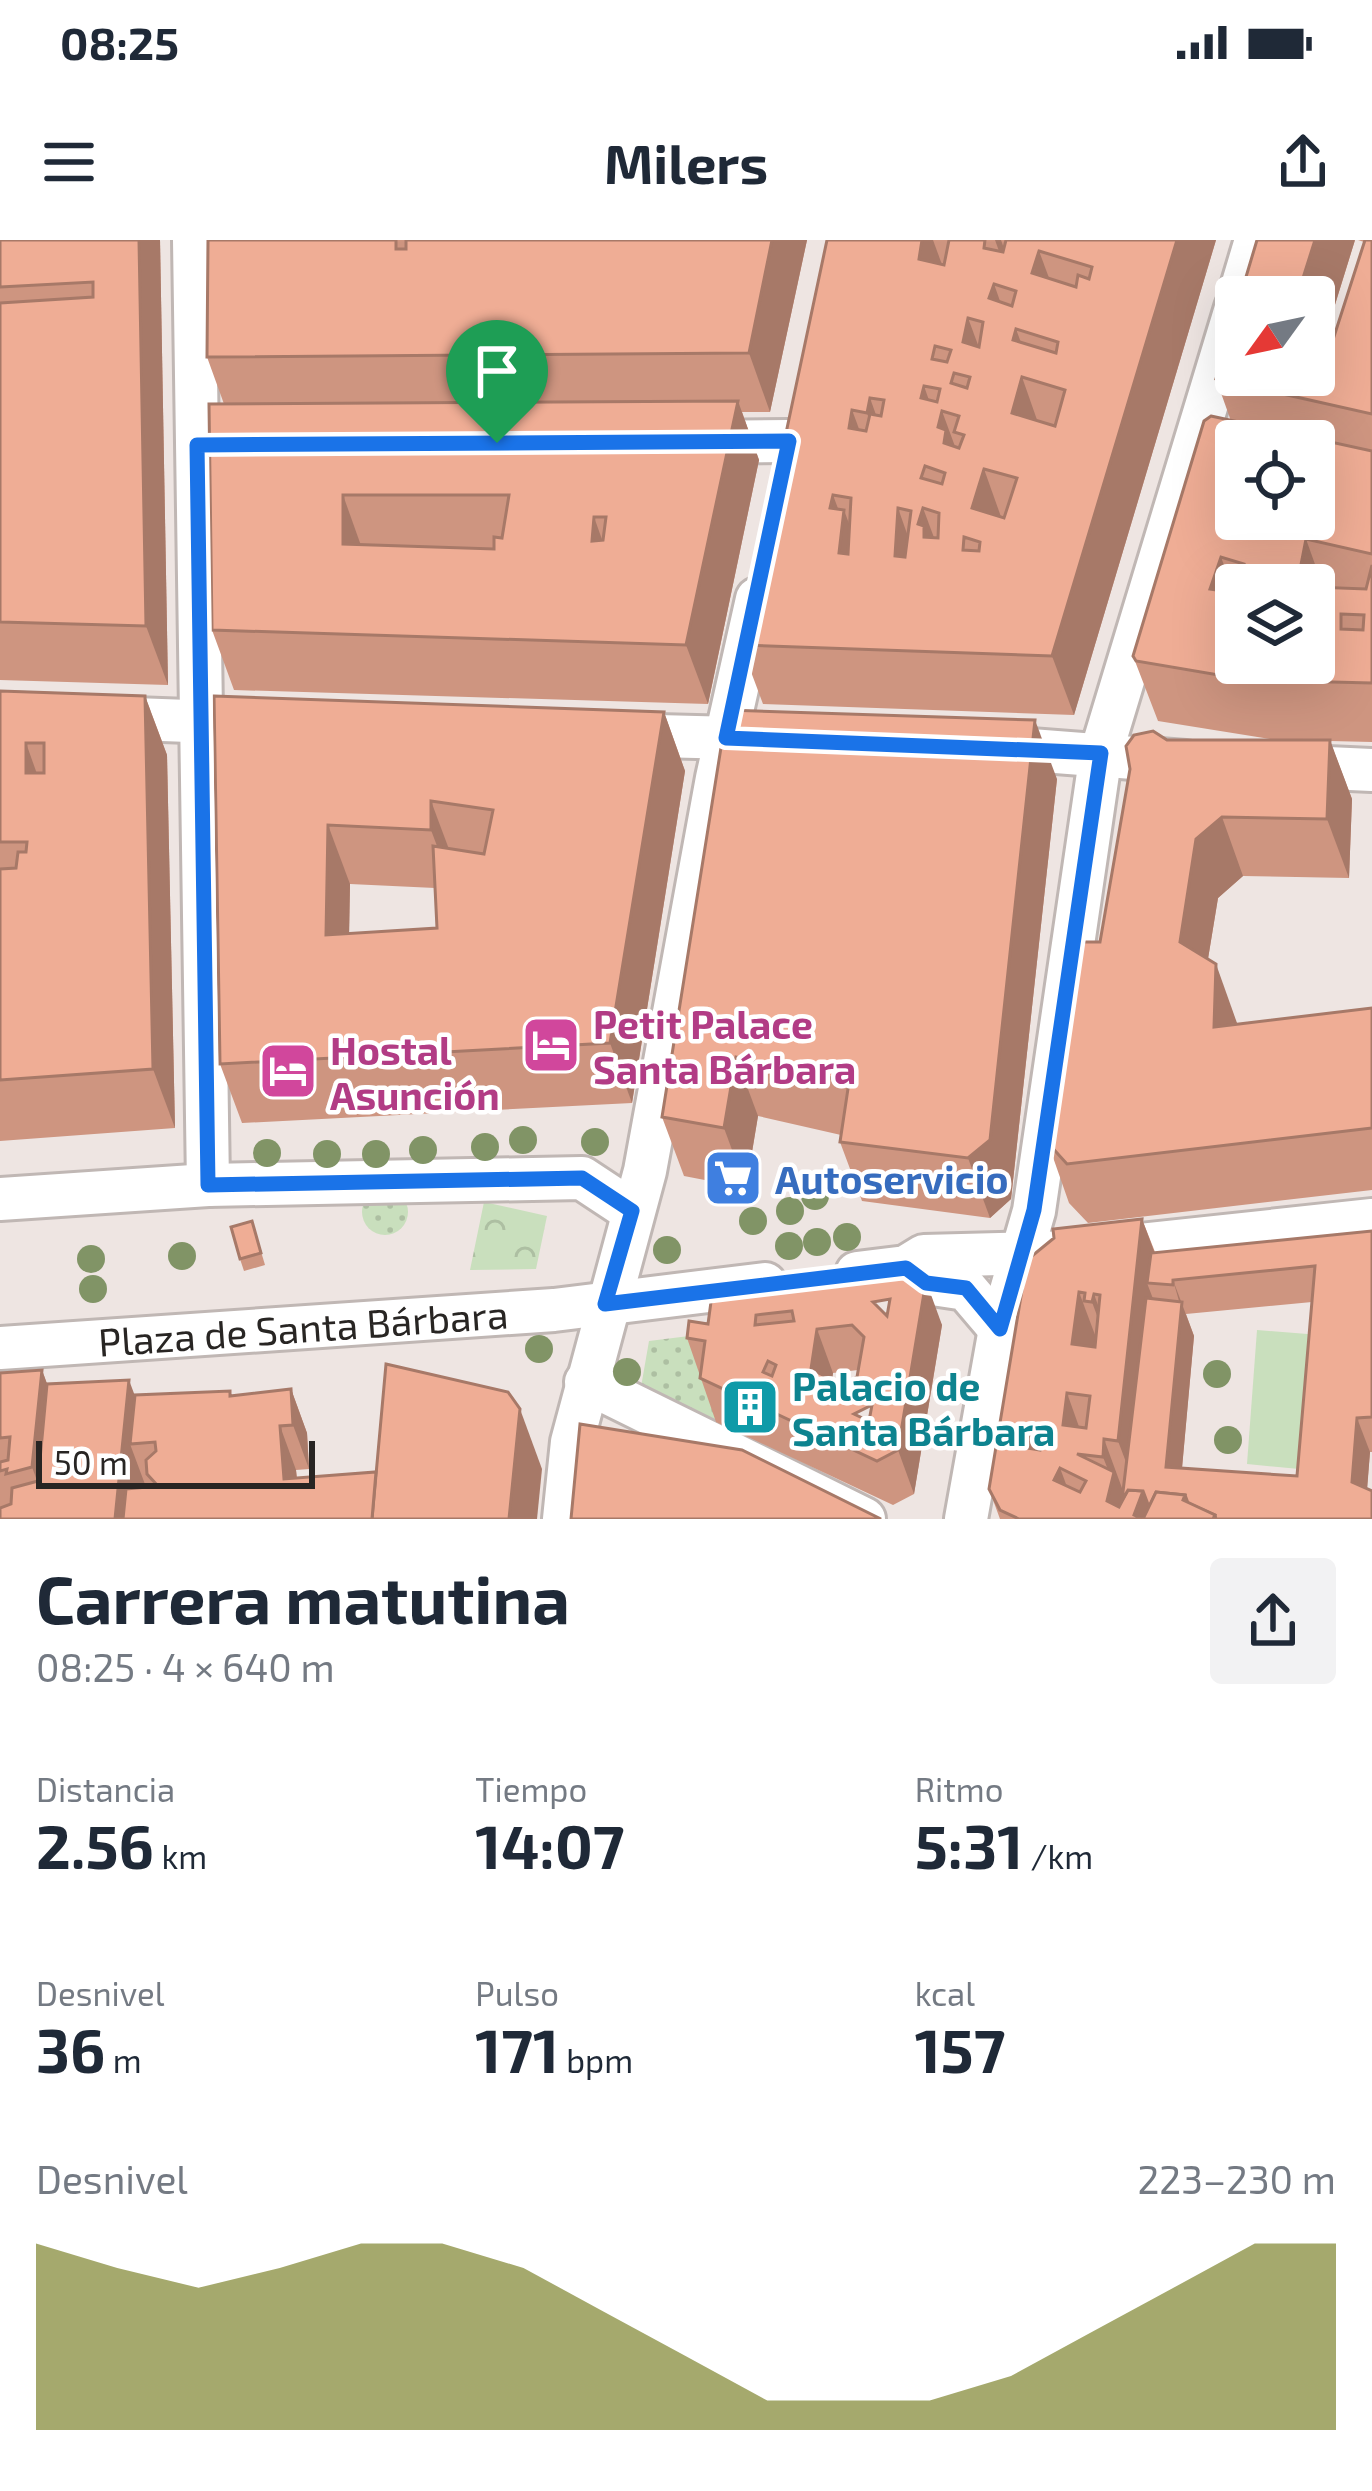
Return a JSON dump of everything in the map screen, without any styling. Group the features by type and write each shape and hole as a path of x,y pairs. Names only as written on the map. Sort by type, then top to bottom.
{"street":[{"path":"194,240 208,1185"},
{"path":"1245,276 1256,240"},
{"path":"780,488 799,396"},
{"path":"651,442 789,441"},
{"path":"197,445 248,444"},
{"path":"966,1519 1000,1329 1026,1252 1101,753 1215,449"},
{"path":"564,1519 572,1442 605,1304 645,1171 765,557"},
{"path":"0,714 321,725"},
{"path":"578,734 823,741"},
{"path":"941,745 1372,770"},
{"path":"0,1198 208,1185 582,1178 632,1211"},
{"name":"Plaza de Santa Bárbara","path":"0,1348 605,1304 906,1268 924,1256 1075,1252 1372,1220"},
{"path":"906,1268 926,1283 966,1288 1000,1329"},
{"path":"586,1382 864,1519"}],"green space":[{"path":"385,1189 401,1196 408,1212 401,1228 385,1235 369,1228 362,1212 369,1196"},
{"path":"484,1202 547,1216 536,1269 470,1270"},
{"path":"1257,1330 1320,1335 1310,1470 1247,1464"},
{"path":"729,1331 716,1422 641,1387 649,1341"}],"building":[{"path":"0,240 139,240 146,626 0,622 0,303 93,297 93,282 0,287"},
{"path":"208,240 396,240 396,249 406,249 406,240 772,240 749,353 207,357"},
{"path":"827,240 922,240 919,259 944,265 949,240 985,240 984,248 1003,252 1006,240 1177,240 1052,656 741,645","holes":["1039,251 1092,267 1089,279 1078,275 1076,287 1032,273","994,284 1016,291 1012,306 989,298","968,318 983,322 979,347 963,342","1016,329 1058,342 1056,353 1013,340","935,346 951,350 947,362 932,359","954,373 970,377 967,388 951,383","1022,377 1065,390 1055,426 1012,413","924,386 940,389 937,402 921,398","870,398 884,400 881,416 870,414 866,431 849,428 852,410 867,413","942,411 959,416 954,432 964,435 959,448 944,443 946,430 938,427","925,466 945,473 942,484 921,478","984,469 1017,478 1004,518 972,508","833,495 851,498 848,554 839,553 844,510 830,508","898,508 911,511 905,557 895,556","923,508 939,513 938,538 924,537 924,526 918,524","964,537 980,542 979,551 963,550"]},
{"path":"1257,240 1315,240 1304,276 1246,276"},
{"path":"1365,240 1372,240 1372,414 1292,396 1335,396 1335,334"},
{"path":"738,401 686,645 212,630 209,404","holes":["343,495 509,495 502,538 494,537 494,549 343,544","594,517 606,517 603,540 592,541"]},
{"path":"1211,416 1229,420 1215,420 1215,540 1306,540 1301,564 1244,564 1221,557 1215,564 1210,589 1215,590 1215,674 1136,661 1133,656 1204,421"},
{"path":"1335,443 1372,451 1372,554 1310,540 1335,540"},
{"path":"1372,565 1372,683 1335,682 1335,588 1366,589","holes":["1341,614 1364,615 1363,630 1341,629"]},
{"path":"0,691 145,696 153,1069 0,1080 0,869 16,868 18,852 26,852 27,842 0,842","holes":["26,743 44,743 44,773 26,773"]},
{"path":"214,696 664,712 610,1043 220,1064","holes":["431,801 493,810 484,854 433,846 437,928 326,935 328,825 431,830"]},
{"path":"727,710 1035,720 990,1140 968,1158 840,1142 849,1082 736,1057 724,1128 662,1117"},
{"path":"1153,731 1167,740 1330,740 1327,819 1222,817 1196,839 1180,942 1216,964 1214,1027 1372,1008 1372,1128 1067,1164 1048,1143 1083,942 1100,942 1130,769 1126,746 1134,735"},
{"path":"1142,1219 1118,1441 1104,1439 1103,1457 1077,1454 1114,1472 1107,1501 1119,1507 1128,1490 1143,1491 1134,1515 1143,1519 1019,1519 1000,1510 989,1489 1027,1260 1054,1238 1053,1229","holes":["1079,1292 1085,1293 1084,1301 1092,1302 1094,1294 1100,1295 1095,1347 1072,1344","1067,1393 1090,1396 1086,1428 1063,1425","1029,1431 1043,1432 1040,1450 1027,1448","1060,1468 1086,1481 1080,1492 1054,1480"]},
{"path":"252,1221 261,1253 240,1259 231,1227"},
{"path":"1372,1231 1372,1417 1357,1418 1352,1482 1372,1491 1372,1519 1216,1519 1188,1503 1185,1495 1156,1492 1149,1507 1143,1491 1128,1490 1122,1500 1146,1298 1182,1302 1166,1467 1297,1476 1315,1266 1173,1280 1173,1285 1147,1283 1151,1253"},
{"path":"909,1264 926,1281 898,1450 877,1461 700,1378 705,1341 687,1338 689,1321 708,1324 713,1287","holes":["890,1299 887,1316 873,1302","792,1311 794,1321 755,1325 756,1315","852,1325 864,1337 857,1377 842,1385 811,1369 817,1329","768,1361 776,1365 772,1376 763,1372","872,1405 869,1421 854,1414"]},
{"path":"386,1364 508,1392 520,1409 509,1519 372,1519"},
{"path":"42,1370 32,1467 6,1474 7,1469 0,1471 0,1462 8,1460 10,1437 0,1438 0,1373"},
{"path":"129,1380 115,1519 0,1519 0,1508 11,1504 12,1488 38,1481 47,1384"},
{"path":"291,1389 293,1425 280,1426 284,1479 376,1472 372,1519 123,1519 126,1489 158,1486 147,1474 146,1460 156,1451 155,1442 130,1444 135,1395 230,1391 230,1396"},
{"path":"580,1424 742,1450 881,1519 571,1519"},
{"path":"1156,1492 1185,1495 1183,1500 1215,1515 1213,1519 1143,1519"}],"place":[{"name":"Petit Palace Santa Bárbara","path":"551,1045"},
{"name":"Hostal Asunción","path":"288,1071"},
{"name":"Autoservicio","path":"733,1178"},
{"name":"Palacio de Santa Bárbara","path":"750,1407"}],"route":[{"path":"789,441 726,738 1101,753 1034,1210 1021,1270 1000,1329 966,1288 926,1283 906,1268 605,1304 632,1211 582,1178 208,1185 197,445 497,443 789,441"}]}
